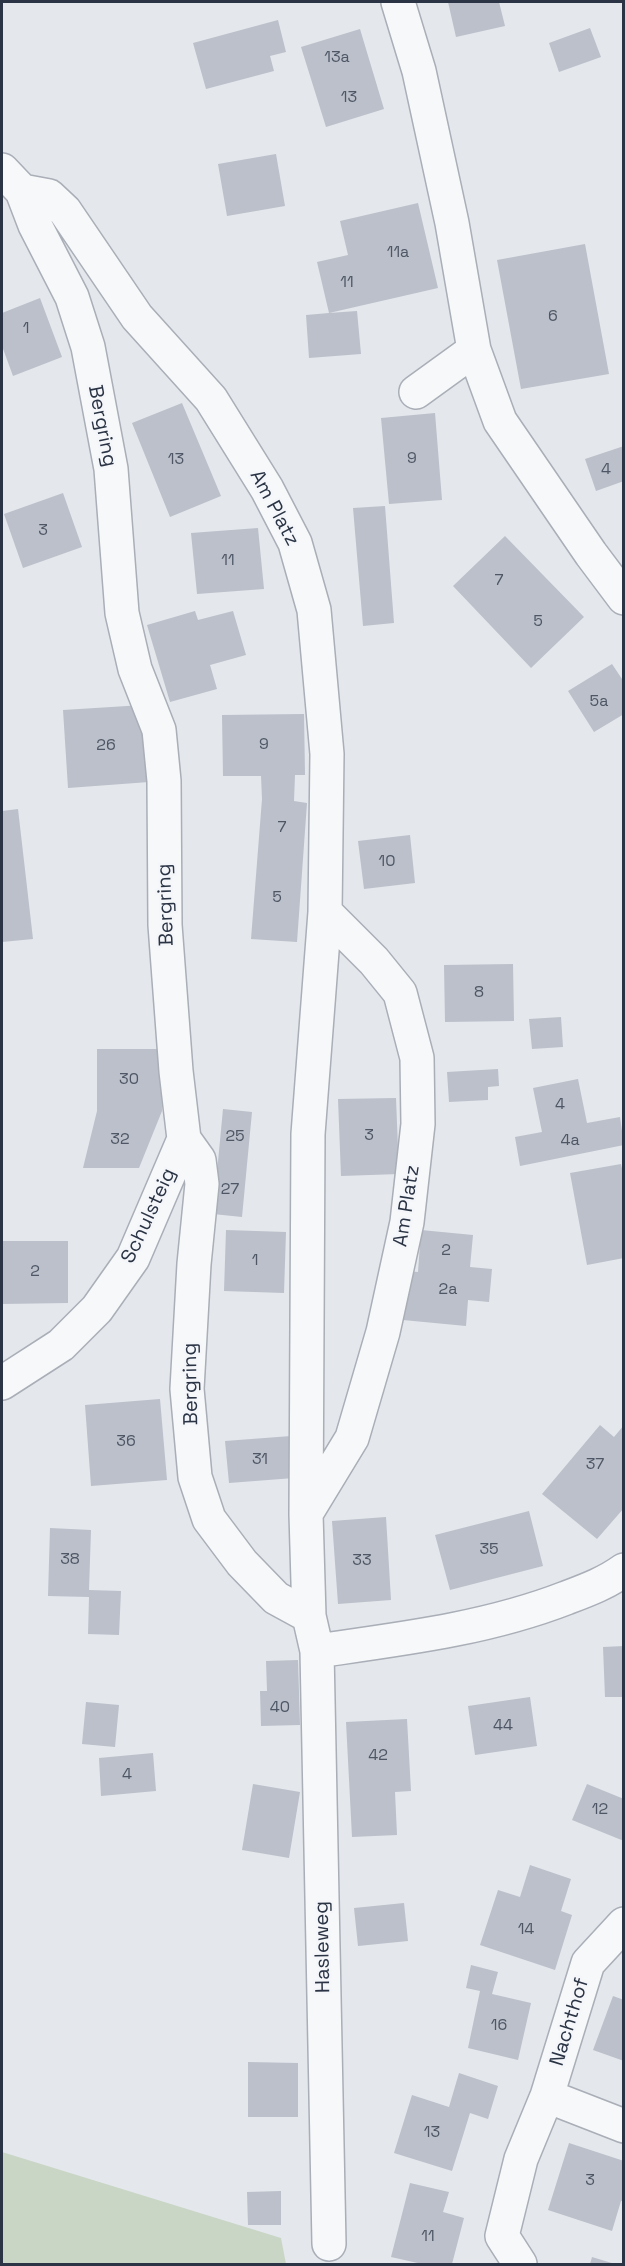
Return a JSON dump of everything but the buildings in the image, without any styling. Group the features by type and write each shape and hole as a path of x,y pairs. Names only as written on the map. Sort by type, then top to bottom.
{"street":[{"path":"398,2 419,71 452,223 474,350 500,421 624,598"},
{"name":"Am Platz","path":"12,180 49,196 65,211 137,317 211,399 267,489 295,543 314,610 326,743 325,912 308,1134 306,1514 309,1616 316,1651"},
{"name":"Bergring","path":"12,180 72,297 88,347 111,469 122,613 135,669 159,730 164,782 165,925 184,1139 199,1160 202,1184 194,1264 187,1389 195,1477 209,1519 242,1563 276,1598 309,1616"},
{"path":"417,392 474,350"},
{"name":"Am Platz","path":"306,1514 352,1437 383,1332 407,1222 418,1124 417,1058 400,993 374,961 325,912"},
{"name":"Schulsteig","path":"2,1383 61,1345 97,1309 133,1258 184,1139"},
{"path":"316,1651 460,1630 545,1606 608,1581 624,1570"},
{"name":"Hasleweg","path":"316,1651 329,2244"},
{"name":"Nachthof","path":"520,2265 501,2235 521,2159 547,2096 588,1963 624,1924"},
{"path":"547,2096 624,2126"}],"green space":[{"path":"2,2152 281,2238 286,2264 2,2264"}]}
